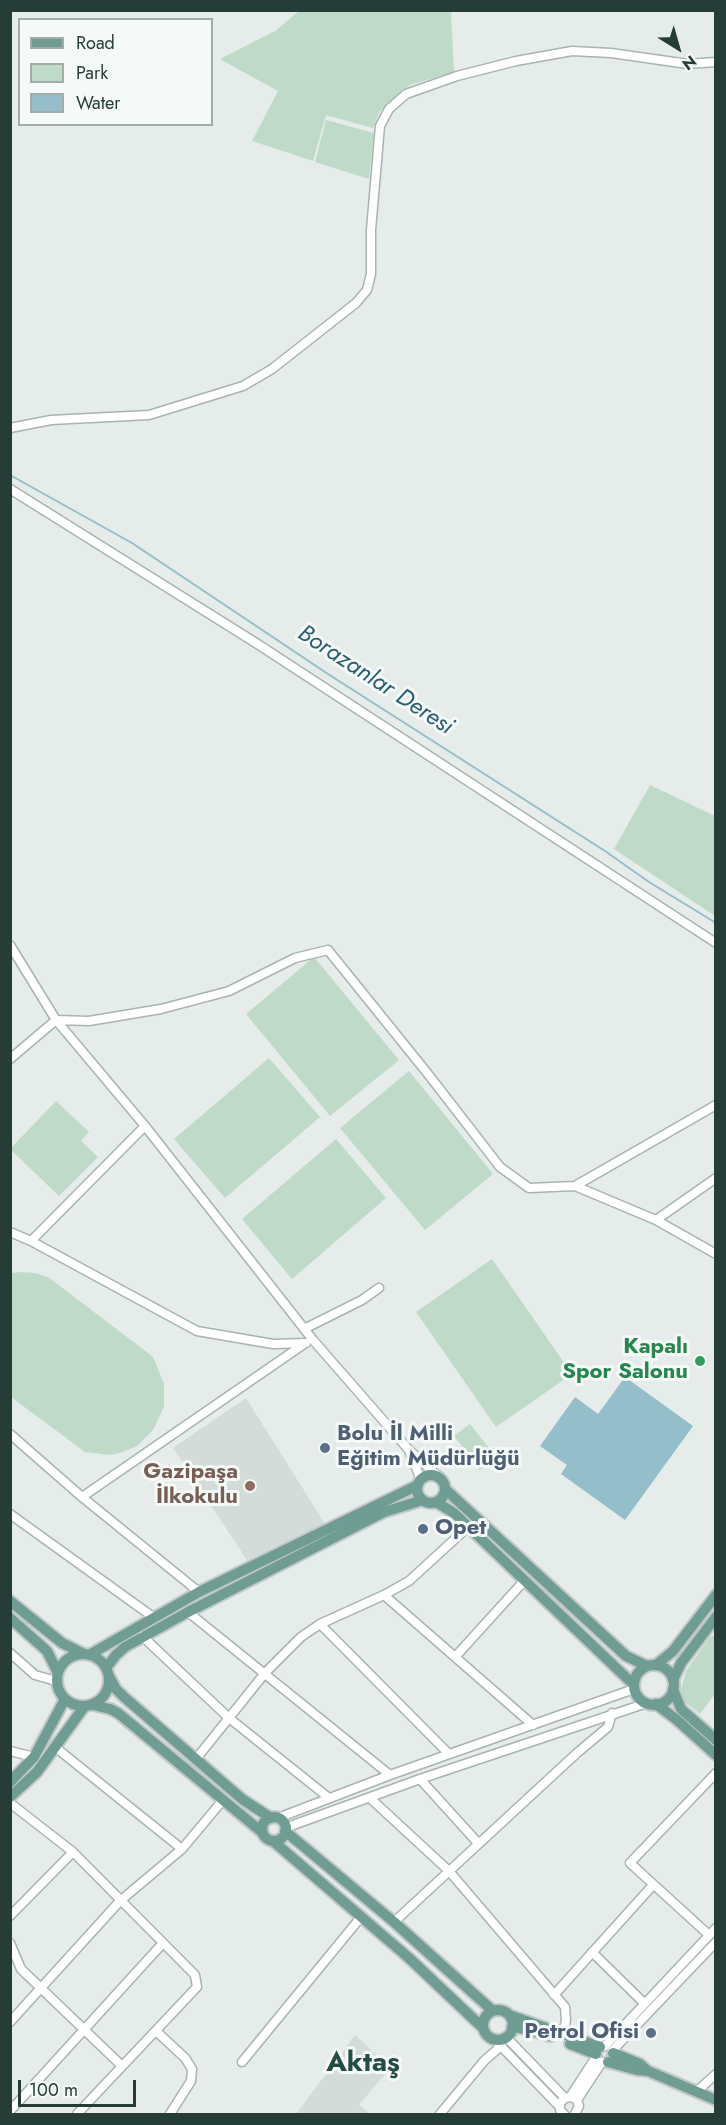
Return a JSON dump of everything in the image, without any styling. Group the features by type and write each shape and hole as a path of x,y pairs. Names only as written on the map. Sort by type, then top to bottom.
{"main road":[{"path":"57,1677 67,1659 75,1655 87,1654 199,1592 419,1483 430,1475 439,1477 445,1489 626,1656 669,1671 681,1709 716,1740"},
{"path":"419,1483 419,1495 423,1500 436,1502 454,1513 618,1668 634,1687 639,1698 677,1720 716,1755"},
{"path":"436,1502 442,1498 445,1489"},
{"path":"10,1797 37,1772 89,1706 105,1694 109,1686 108,1672 116,1654 142,1636 384,1512 423,1500"},
{"path":"634,1687 636,1675 673,1651 716,1595"},
{"path":"10,1601 62,1643 101,1660 116,1689 124,1697 242,1799 274,1818 493,2011 502,2011 563,2034 637,2070 648,2071 716,2100"},
{"path":"651,1704 669,1698 681,1663 716,1617"},
{"path":"10,1618 47,1651 57,1677 58,1689 65,1699 76,1706 110,1709 118,1713 267,1839 273,1841 409,1958 483,2028 487,2035 500,2041 512,2027"},
{"path":"10,1782 34,1757 65,1699"},
{"path":"262,1833 263,1826 274,1818"},
{"path":"273,1841 280,1839 285,1829"},
{"path":"483,2028 484,2020 493,2011"},
{"path":"509,2015 512,2027"},
{"path":"512,2027 541,2033 604,2054"}],"street":[{"path":"10,428 51,420 149,415 243,386 272,369 356,303 367,290 371,274 371,230 380,126 389,109 406,94 458,76 516,60 572,51 610,53 688,64 716,63"},
{"path":"10,489 256,643 716,943"},
{"path":"10,945 56,1020 145,1126 304,1329 309,1341 409,1450 439,1477"},
{"path":"10,1059 56,1020 89,1021 161,1009 229,991 295,958 328,950 500,1167 529,1188 575,1186 656,1220 716,1254"},
{"path":"575,1186 716,1105"},
{"path":"31,1241 145,1126"},
{"path":"656,1220 716,1178"},
{"path":"10,1232 31,1241 197,1331 273,1344 309,1341"},
{"path":"304,1329 362,1300 379,1288"},
{"path":"82,1497 309,1341"},
{"path":"10,1434 82,1497 199,1592"},
{"path":"409,1450 419,1483"},
{"path":"10,1514 153,1617"},
{"path":"196,1759 265,1673 301,1637 320,1624 409,1581 468,1527"},
{"path":"456,1656 524,1581"},
{"path":"384,1595 533,1725"},
{"path":"188,1612 390,1775"},
{"path":"320,1624 449,1754"},
{"path":"142,1636 229,1718 329,1798"},
{"path":"10,1653 35,1675 57,1677"},
{"path":"274,1818 634,1687"},
{"path":"285,1829 420,1779 612,1713 651,1704"},
{"path":"394,1922 576,1753 609,1726 612,1713"},
{"path":"55,1747 182,1849"},
{"path":"10,1751 34,1757"},
{"path":"712,1938 630,1863 716,1773"},
{"path":"420,1779 478,1843"},
{"path":"370,1798 449,1870 565,2007 566,2020 563,2034"},
{"path":"10,2022 120,1901 182,1849 223,1800"},
{"path":"10,1803 73,1852 195,1975 197,1987 77,2115"},
{"path":"10,1916 73,1852"},
{"path":"554,1995 653,1885"},
{"path":"242,2062 361,1917"},
{"path":"604,2054 712,1938 716,1928"},
{"path":"500,2041 562,2111 575,2106 604,2054 644,2003 712,1938"},
{"path":"10,1943 21,1969 122,2066"},
{"path":"10,2111 163,1943"},
{"path":"592,1952 644,2003"},
{"path":"10,1969 21,1969"},
{"path":"156,2031 185,2058 192,2069 191,2081 170,2115"},
{"path":"500,2041 575,2106"},
{"path":"440,2115 500,2041"},
{"path":"696,2092 716,2074"}],"shaded area":[{"name":"Gazipaşa İlkokulu","path":"246,1398 325,1524 247,1560 173,1448"},
{"path":"355,2035 390,2068 359,2105 371,2114 296,2114"}],"green space":[{"path":"299,11 451,11 454,72 410,85 380,111 373,128 326,115 313,161 252,141 278,91 220,59 275,31"},
{"path":"326,120 374,133 369,179 315,162"},
{"path":"650,785 715,816 715,916 614,849"},
{"path":"314,957 399,1060 330,1116 246,1014"},
{"path":"269,1058 320,1117 225,1198 174,1139"},
{"path":"409,1071 493,1174 425,1230 340,1128"},
{"path":"56,1101 89,1132 81,1141 98,1157 59,1196 10,1149"},
{"path":"336,1139 386,1198 292,1279 242,1219"},
{"path":"492,1259 572,1374 496,1427 416,1312"},
{"path":"21,1272 48,1277 152,1356 164,1384 164,1407 153,1430 137,1446 110,1455 85,1452 11,1397 11,1273"},
{"path":"470,1424 496,1457 480,1470 454,1436"},
{"path":"715,1635 715,1694 700,1714 685,1702 681,1689 686,1671 710,1637"}],"water":[{"path":"625,1377 693,1426 625,1520 561,1474 567,1465 540,1446 575,1397 598,1414"}],"waterway":[{"name":"Borazanlar Deresi","path":"10,475 132,543 328,674 716,923"}],"place":[{"name":"Kapalı Spor Salonu","path":"700,1361"},
{"name":"Bolu İl Milli Eğitim Müdürlüğü","path":"325,1448"},
{"name":"Gazipaşa İlkokulu","path":"250,1486"},
{"name":"Opet","path":"423,1529"},
{"name":"Petrol Ofisi","path":"651,2033"}],"district":[{"name":"Aktaş","path":"363,2064"}]}
